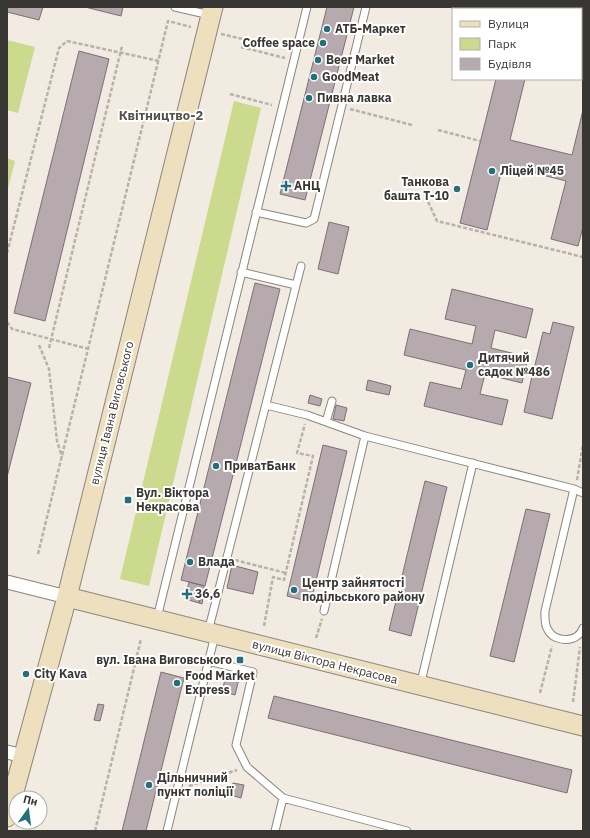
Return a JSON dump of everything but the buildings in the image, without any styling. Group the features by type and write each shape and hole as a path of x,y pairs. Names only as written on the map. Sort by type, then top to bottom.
{"main road":[{"name":"вулиця Івана Виговського","path":"7,817 15,754 67,597 212,11"},
{"name":"вулиця Віктора Некрасова","path":"67,597 583,726"}],"street":[{"path":"7,582 67,597"}],"lane":[{"path":"175,7 212,11"},
{"path":"156,620 307,7"},
{"path":"256,212 306,223 314,218 366,7"},
{"path":"167,831 208,661 227,558 301,266"},
{"path":"242,272 296,285"},
{"path":"326,422 332,401"},
{"path":"266,405 307,415 365,436 574,488 583,493"},
{"path":"324,611 365,436"},
{"path":"420,686 473,463"},
{"path":"574,488 545,611 545,622 548,630 554,638 572,639 582,630"},
{"path":"208,661 253,672 236,745 246,767 283,798 397,830 407,831"},
{"path":"275,831 283,798"}],"path":[{"path":"38,554 89,350 168,21"},
{"path":"7,253 59,48 67,41 121,52 159,62"},
{"path":"49,348 122,46"},
{"path":"241,47 294,60"},
{"path":"230,94 282,107"},
{"path":"342,107 412,125"},
{"path":"438,130 480,141"},
{"path":"423,191 437,221 583,258"},
{"path":"7,322 12,328 89,350"},
{"path":"39,345 49,369 57,441 62,458"},
{"path":"264,626 273,577 284,580 313,456 297,453 307,415"},
{"path":"574,488 578,477 578,467 583,444"},
{"path":"227,558 286,573"},
{"path":"316,638 324,611"},
{"path":"573,702 582,630"},
{"path":"540,694 554,638"},
{"path":"96,831 141,639"},
{"path":"177,790 246,767"}],"green space":[{"path":"7,40 35,47 18,113 7,110"},
{"path":"234,101 261,108 149,586 120,579"},
{"path":"7,158 15,161 7,192"}],"place":[{"name":"АТБ-Маркет","path":"327,29"},
{"name":"Coffee space","path":"323,43"},
{"name":"Beer Market","path":"318,60"},
{"name":"GoodMeat","path":"314,77"},
{"name":"Пивна лавка","path":"309,98"},
{"name":"Ліцей №45","path":"492,171"},
{"name":"АНЦ","path":"286,186"},
{"name":"Танкова башта Т-10","path":"457,189"},
{"name":"Дитячий садок №486","path":"470,365"},
{"name":"ПриватБанк","path":"216,466"},
{"name":"Вул. Віктора Некрасова","path":"128,500"},
{"name":"Влада","path":"190,562"},
{"name":"Центр зайнятості подільського району","path":"294,590"},
{"name":"36,6","path":"187,594"},
{"name":"вул. Івана Виговського","path":"240,660"},
{"name":"City Kava","path":"26,674"},
{"name":"Food Market Express","path":"177,683"},
{"name":"Дільничний пункт поліції","path":"149,785"}],"district":[{"name":"Квітництво-2","path":"161,115"}]}
